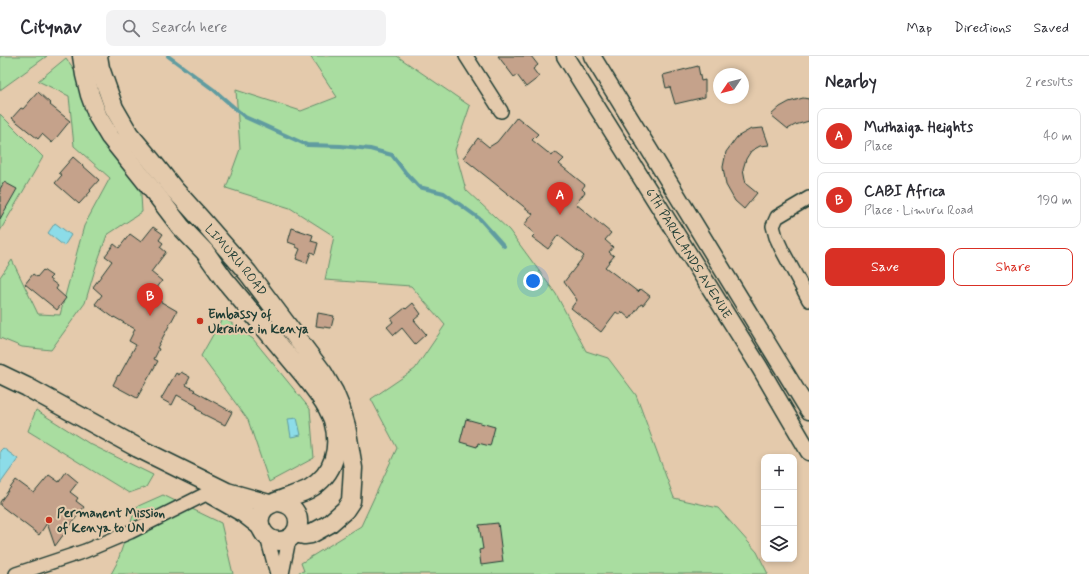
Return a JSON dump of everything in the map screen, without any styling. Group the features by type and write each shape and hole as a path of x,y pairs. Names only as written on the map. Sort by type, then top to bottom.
{"main road":[{"path":"82,56 90,95 98,117 110,137 181,227 205,252 224,279 312,384 333,419 336,436 336,452 329,470 309,489 264,508 259,520 263,532"},
{"name":"LIMURU ROAD","path":"98,56 100,68 114,108 129,134 174,189 257,284 323,373 334,392 341,409 346,426 353,468 351,501 345,510 330,524 310,534 292,536"},
{"path":"0,374 27,387 138,448 227,492 273,503 282,502 288,505 297,514 298,528 292,536 284,541 272,540 242,512 0,382"}],"street":[{"path":"466,56 501,111"},
{"name":"6TH PARKLANDS AVENUE","path":"565,56 760,368 809,452"},
{"name":"6TH PARKLANDS AVENUE","path":"592,56 809,411"},
{"path":"809,198 776,217 773,226 782,250 809,300"},
{"path":"16,574 85,552 130,532 208,493"},
{"path":"263,532 277,574"},
{"path":"282,574 292,536"}],"green space":[{"path":"0,56 47,56 0,90"},
{"path":"310,56 397,56 470,106 455,150 466,190 509,230 556,294 586,351 608,358 636,395 674,498 718,508 757,552 768,574 299,574 299,572 304,571 301,563 361,526 397,448 371,399 415,369 445,325 411,286 325,280 334,236 290,208 226,188 240,149 236,90 301,111 337,97"},
{"path":"66,58 139,160 142,212 107,235 85,303 51,350 22,347 0,338 0,277 12,260 38,314 60,315 84,226 110,178 74,146 69,96 38,81"},
{"path":"0,114 43,157 0,231"},
{"path":"223,317 253,339 310,409 314,458 269,482 248,420 201,356"},
{"path":"36,410 90,444 153,475 146,487 129,493 28,431"},
{"path":"163,495 221,523 233,574 111,574 117,563 136,507"}],"water":[{"path":"55,223 71,235 64,246 48,233"},
{"path":"297,418 301,435 291,437 288,419"},
{"path":"3,448 18,459 0,484 0,451"}],"building":[{"path":"498,56 531,56 538,65 533,69 539,77 526,87 517,75 514,77"},
{"path":"698,66 701,81 705,80 705,97 675,104 670,87 666,88 663,75"},
{"path":"38,92 51,104 50,105 70,121 52,143 42,134 38,139 12,118 21,108 23,109"},
{"path":"803,98 809,99 809,121 795,125 788,129 771,115 780,107 789,102"},
{"path":"517,117 538,134 532,140 552,156 555,152 564,159 559,164 585,185 582,189 585,192 576,204 611,233 605,240 613,247 609,252 614,256 605,267 638,292 641,289 650,296 643,305 641,304 630,319 622,312 620,315 616,312 601,332 571,308 577,300 564,282 584,256 558,235 548,249 532,237 535,234 524,225 533,214 463,158 478,138 489,147 497,142"},
{"path":"763,128 769,145 760,146 751,151 746,159 743,169 746,184 757,193 744,209 735,201 726,185 723,167 726,152 737,137 751,129"},
{"path":"73,157 99,180 79,204 55,183 62,175 59,173"},
{"path":"4,182 17,189 0,219 0,189"},
{"path":"153,227 163,234 159,240 163,243 160,247 166,252 151,272 162,281 151,296 177,311 157,348 159,349 154,359 158,361 137,398 113,385 136,345 129,341 135,329 114,318 95,304 102,295 93,287 112,261 105,256 114,244 119,248 130,234 141,242"},
{"path":"292,228 313,235 311,241 318,243 315,254 311,252 307,263 296,259 300,249 296,247 296,245 288,242"},
{"path":"43,270 52,276 49,279 58,286 56,289 66,298 57,310 25,284 33,274 37,277"},
{"path":"413,303 421,314 414,320 426,334 415,344 402,328 394,335 387,327 393,322 391,319"},
{"path":"318,313 334,316 331,328 316,326"},
{"path":"181,372 190,377 186,385 232,412 225,425 201,413 202,412 196,409 197,406 177,395 172,405 161,399 176,373 179,375"},
{"path":"466,419 495,427 490,446 478,443 477,447 460,442"},
{"path":"66,472 78,482 70,492 78,498 76,501 84,507 55,546 47,523 39,535 0,505 0,502 16,480 34,493 49,475 59,482"},
{"path":"498,523 503,562 481,565 479,550 483,549 479,525"}],"waterway":[{"path":"168,56 214,90 245,117 307,145 370,149 392,155 419,187 444,193 480,219 504,246"}],"place":[{"name":"Muthaiga Heights","path":"560,215"},
{"name":"CABI Africa","path":"150,316"},
{"name":"Embassy of Ukraine in Kenya","path":"200,321"},
{"name":"Permanent Mission of Kenya to UN","path":"49,520"}]}
